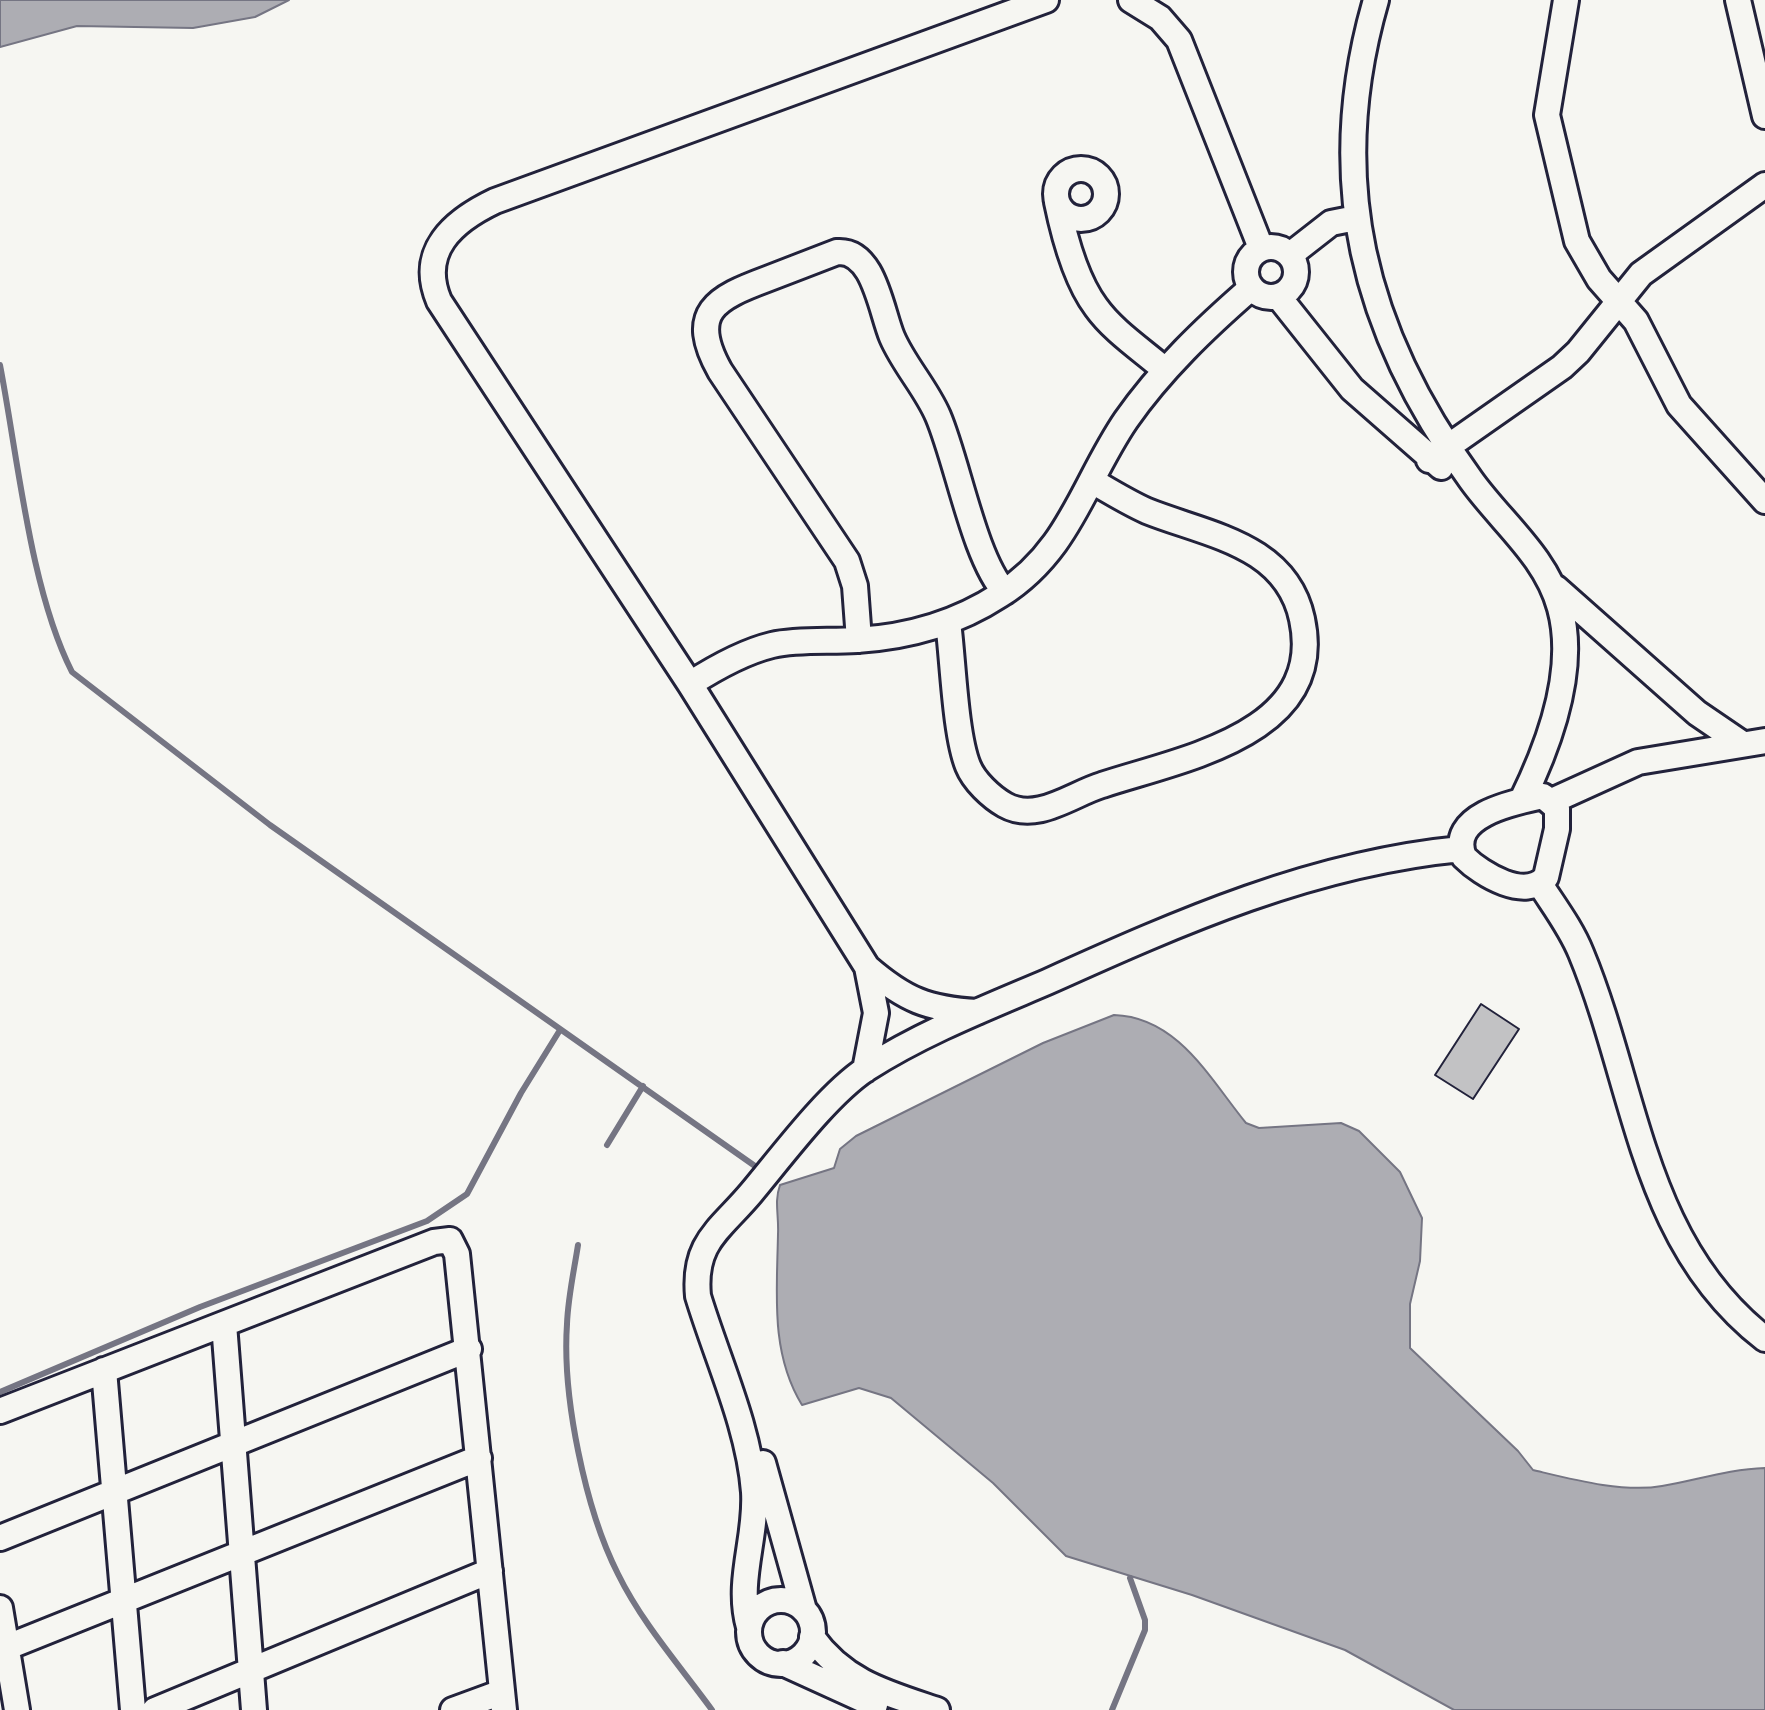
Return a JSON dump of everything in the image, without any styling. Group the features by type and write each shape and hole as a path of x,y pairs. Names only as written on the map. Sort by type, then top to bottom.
{"street":[{"path":"977,1012 942,1010 920,1003 903,996 867,967 690,684 439,301 432,277 436,248 453,225 495,201 1046,0"},
{"path":"1131,0 1160,18 1179,40 1261,248"},
{"path":"1376,0 1364,45 1356,109 1356,218 1366,272 1395,354 1438,453"},
{"path":"1566,0 1548,105 1549,125 1577,241 1599,279 1619,299 1643,333 1679,405 1765,501"},
{"path":"1738,0 1765,116"},
{"path":"1069,248 1075,231 1086,218 1101,208 1105,197 1102,180 1093,172 1075,169 1065,175 1056,190 1069,248 1097,308 1165,370"},
{"path":"1438,453 1515,403 1562,367 1578,352 1641,274 1668,251 1765,185"},
{"path":"1057,202 1069,215 1086,218"},
{"path":"1290,255 1331,223 1356,218"},
{"path":"1261,248 1279,248 1290,255 1296,266 1295,279 1289,290 1278,296 1265,297 1251,288 1245,268 1250,256 1261,248"},
{"path":"859,640 855,586 847,561 715,362 705,321 713,306 728,293 837,252 852,253 864,264 894,341 939,418 990,569 1005,592"},
{"path":"690,684 715,668 774,645 859,640 926,630 1005,592 1036,571 1094,482 1118,433 1165,370 1251,288"},
{"path":"1278,296 1352,389 1471,481 1531,552 1551,584 1564,628 1562,672 1543,752 1522,800"},
{"path":"948,622 967,765 993,797 1018,811 1038,810 1102,785 1208,752 1237,740 1275,712 1298,675 1305,646 1298,605 1285,580 1254,551 1145,510 1094,482"},
{"path":"1551,584 1697,713 1753,742"},
{"path":"1552,801 1638,762 1753,742"},
{"path":"1543,796 1552,801 1557,808 1557,829 1546,877 1540,884 1532,889 1522,888 1483,871 1464,857 1461,849 1465,830 1474,821 1522,800 1543,796"},
{"path":"889,1710 783,1663 768,1661 757,1653 750,1641 743,1587 754,1523 752,1475 698,1296 697,1274 703,1249 710,1238 778,1159 865,1070 977,1012 1167,926 1360,865 1461,849"},
{"path":"1540,884 1579,949 1677,1237 1715,1292 1765,1339"},
{"path":"865,1070 876,1013 867,967"},
{"path":"744,1201 714,1262 711,1276 715,1303 804,1610 811,1623 812,1637 802,1655 783,1663"},
{"path":"0,1411 434,1242 450,1240 457,1254 469,1349 503,1701 453,1710"},
{"path":"224,1324 236,1443 254,1710"},
{"path":"0,1538 469,1349"},
{"path":"104,1370 133,1710"},
{"path":"3,1649 479,1458"},
{"path":"155,1710 490,1571"},
{"path":"749,1627 754,1613 772,1601 793,1602 804,1610"},
{"path":"0,1608 3,1649 17,1710"},
{"path":"812,1637 834,1665 856,1681 937,1710"}],"shaded area":[{"path":"0,0 289,0 255,17 193,28 77,26 0,47"},
{"path":"1114,1015 1137,1018 1174,1038 1205,1070 1246,1123 1259,1128 1341,1123 1359,1131 1400,1172 1422,1218 1420,1261 1410,1304 1410,1348 1518,1451 1533,1470 1597,1484 1647,1488 1765,1468 1765,1710 1454,1710 1345,1650 1192,1595 1066,1556 993,1483 891,1398 859,1388 802,1405 792,1385 780,1343 777,1203 780,1185 834,1168 840,1149 856,1136 1043,1043"}],"building":[{"path":"1481,1004 1519,1029 1473,1099 1435,1075"}],"waterway":[{"path":"0,365 36,563 58,639 72,672 270,825 762,1171"},
{"path":"0,1392 200,1307 427,1221 467,1194 521,1093 560,1030"},
{"path":"607,1145 643,1086"},
{"path":"578,1245 569,1304 566,1353 572,1418 595,1518 628,1592 712,1710"},
{"path":"1112,1710 1145,1630 1145,1620 1130,1578"}]}
